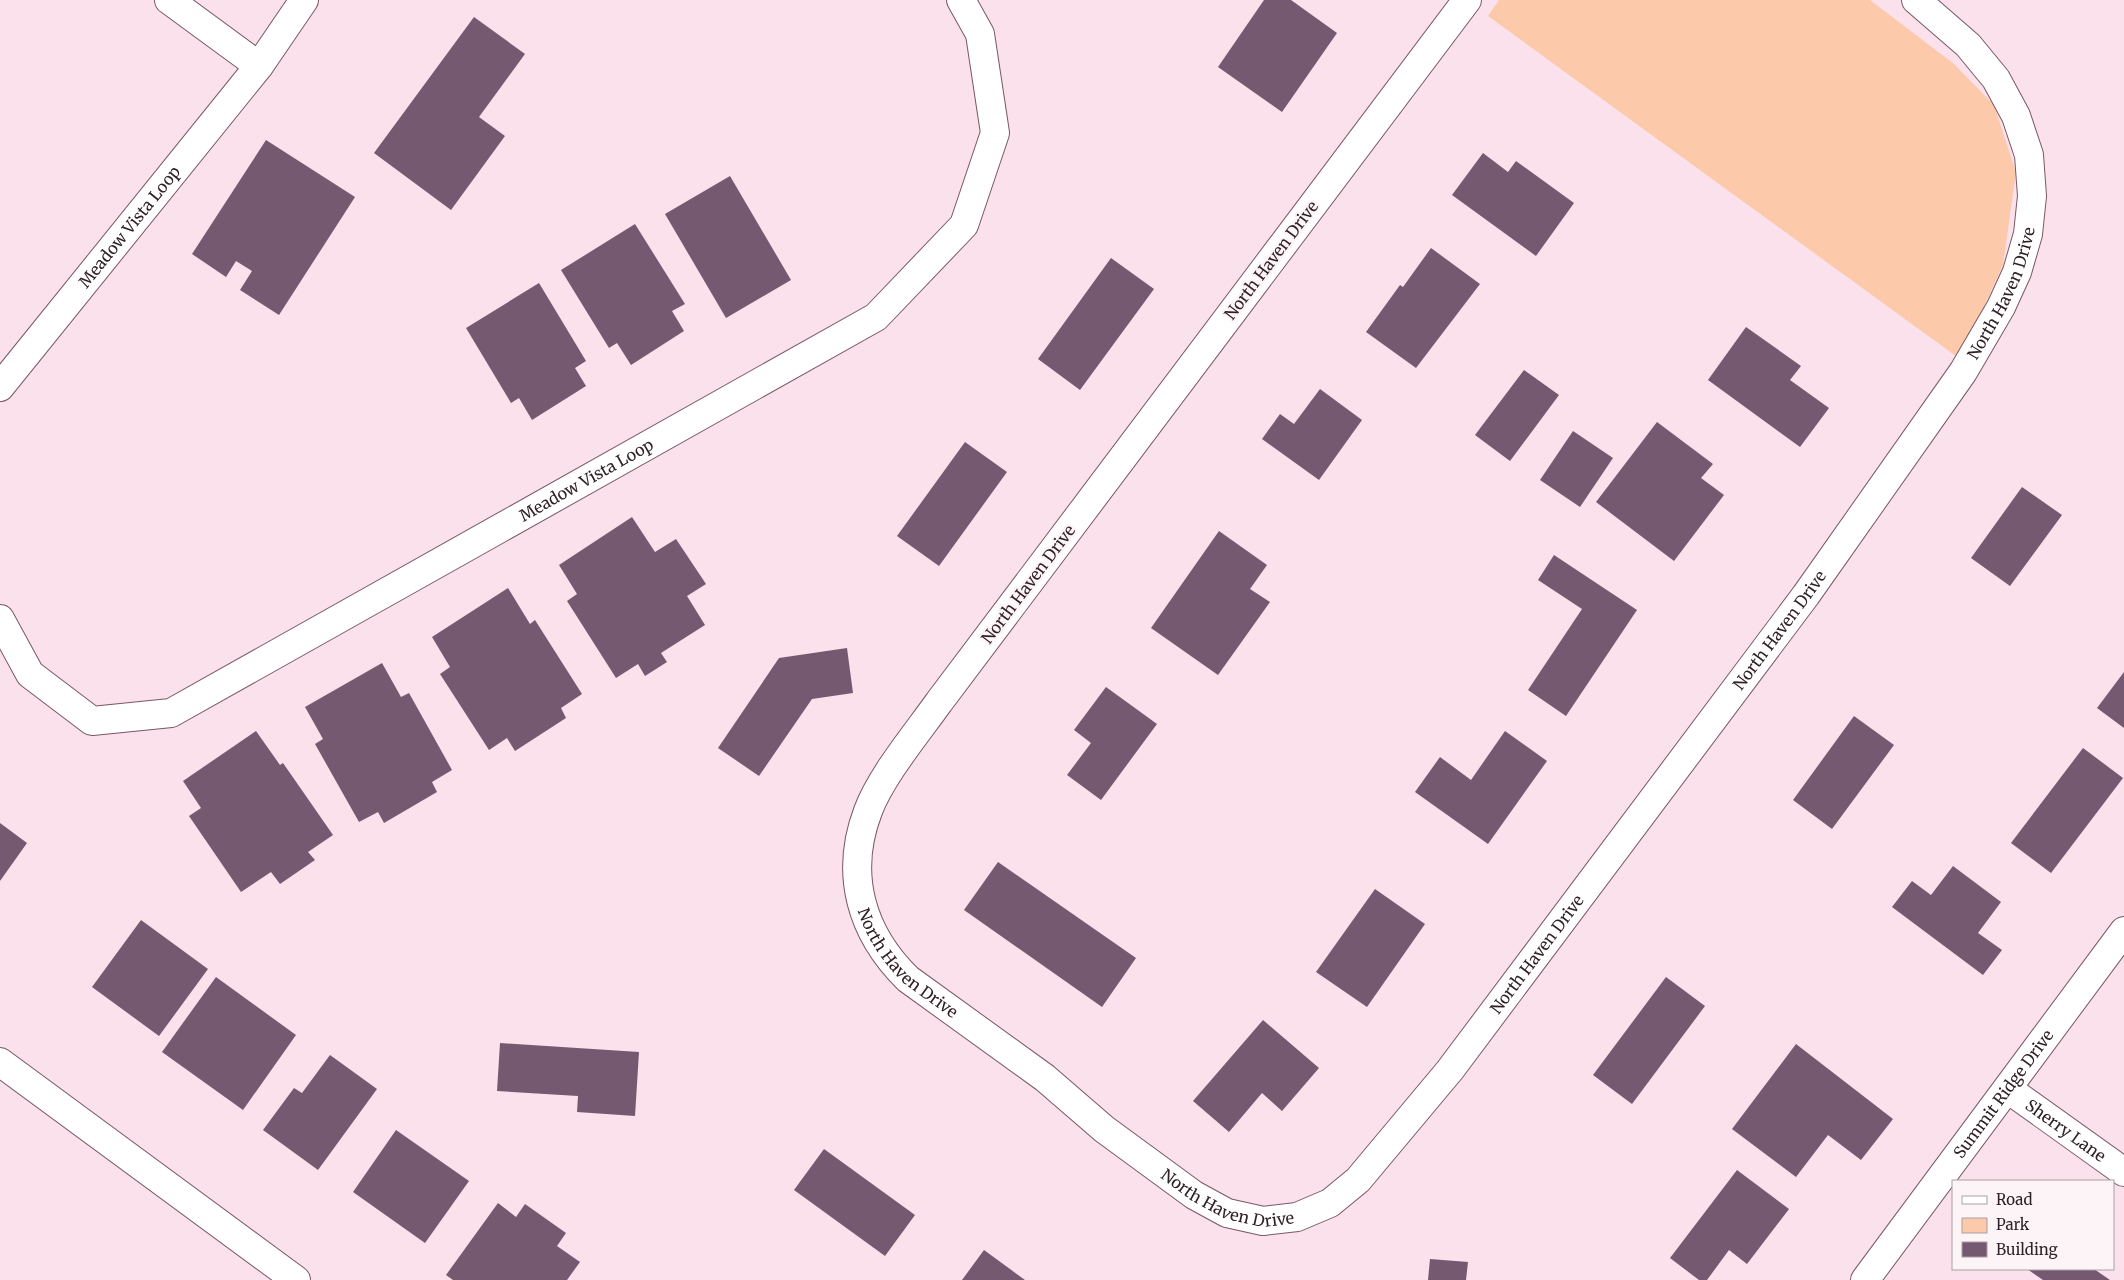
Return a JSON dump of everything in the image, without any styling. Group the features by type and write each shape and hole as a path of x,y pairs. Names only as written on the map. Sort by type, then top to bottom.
{"street":[{"path":"169,0 259,66"},
{"name":"Meadow Vista Loop","path":"0,386 259,66 304,0"},
{"name":"Meadow Vista Loop","path":"0,619 30,674 92,721 171,712 876,317 964,225 996,133 980,34 961,0"},
{"name":"North Haven Drive","path":"1467,0 939,702 883,782 868,810 860,839 858,877 866,920 891,962 908,979 1045,1078 1104,1129 1194,1195 1227,1213 1263,1221 1297,1217 1330,1203 1358,1180 1450,1070 1806,596 1963,372 2001,306 2017,272 2028,234 2032,196 2029,155 2016,116 1996,79 1968,45 1916,0"},
{"name":"Summit Ridge Drive","path":"1865,1280 2124,931"},
{"path":"0,1062 296,1280"},
{"name":"Sherry Lane","path":"2008,1089 2124,1172"}],"green space":[{"path":"1499,0 1870,0 1954,64 1994,105 2016,172 2003,265 1960,359 1488,16"}],"building":[{"path":"1264,0 1291,0 1337,33 1282,112 1218,67"},
{"path":"474,17 525,54 479,117 505,136 451,210 374,153"},
{"path":"266,140 355,197 279,315 240,290 252,271 236,261 226,277 192,254"},
{"path":"1483,153 1508,172 1516,161 1574,203 1536,256 1452,195"},
{"path":"730,176 791,280 726,318 665,214"},
{"path":"635,224 685,304 672,311 684,331 631,365 617,343 609,348 561,270"},
{"path":"1431,248 1480,284 1416,368 1366,332 1400,285 1403,287"},
{"path":"1111,258 1154,289 1080,390 1038,359"},
{"path":"539,283 586,361 575,368 586,386 532,420 519,398 511,403 466,328"},
{"path":"1746,327 1801,366 1790,380 1829,408 1800,447 1708,380"},
{"path":"1524,370 1559,395 1510,461 1475,435"},
{"path":"1320,389 1362,420 1319,480 1262,439 1280,414 1294,424"},
{"path":"1657,422 1713,464 1701,478 1724,495 1674,561 1596,502"},
{"path":"1573,431 1613,458 1580,507 1540,480"},
{"path":"965,442 1007,472 939,566 897,536"},
{"path":"2022,487 2062,515 2010,586 1971,558"},
{"path":"632,517 655,552 676,539 706,584 687,596 705,625 661,653 667,662 645,676 638,664 616,678 567,601 577,594 559,565"},
{"path":"1219,531 1267,565 1250,589 1270,602 1218,675 1151,628"},
{"path":"1554,555 1637,610 1566,716 1528,690 1582,609 1538,580"},
{"path":"508,588 530,624 535,620 582,694 561,708 566,718 515,751 507,738 489,750 440,674 450,667 432,637"},
{"path":"847,648 853,693 812,699 759,776 718,748 779,658"},
{"path":"382,663 401,697 409,693 452,770 432,782 437,792 384,823 378,812 359,822 315,744 323,739 305,707"},
{"path":"2124,672 2124,728 2097,708"},
{"path":"1106,687 1157,724 1101,800 1067,775 1091,743 1074,730"},
{"path":"1854,716 1894,745 1832,829 1793,800"},
{"path":"256,731 280,765 283,763 333,835 308,852 315,860 280,884 271,872 241,892 189,816 201,808 183,781"},
{"path":"1505,731 1547,761 1488,844 1415,792 1440,757 1471,780"},
{"path":"2083,748 2123,778 2051,873 2011,843"},
{"path":"0,823 27,843 0,881"},
{"path":"998,862 1136,958 1102,1007 964,910"},
{"path":"1953,866 2001,902 1978,933 2002,950 1983,975 1892,907 1912,881 1931,895"},
{"path":"1375,889 1425,924 1367,1007 1316,972"},
{"path":"141,920 208,969 159,1036 92,987"},
{"path":"216,977 296,1035 243,1110 162,1052"},
{"path":"1666,977 1705,1006 1632,1104 1593,1075"},
{"path":"1263,1020 1319,1068 1282,1111 1262,1093 1229,1132 1193,1101"},
{"path":"500,1043 639,1052 635,1116 577,1112 578,1096 497,1091"},
{"path":"1796,1044 1893,1119 1861,1160 1828,1135 1796,1177 1732,1129"},
{"path":"330,1055 377,1089 318,1170 263,1130 294,1088 302,1093"},
{"path":"396,1130 469,1181 425,1243 353,1192"},
{"path":"824,1149 915,1215 885,1256 794,1190"},
{"path":"1737,1170 1789,1209 1747,1264 1729,1250 1707,1280 1699,1280 1670,1258"},
{"path":"498,1203 516,1217 525,1204 566,1233 557,1246 580,1262 567,1280 453,1280 446,1275"},
{"path":"984,1250 1025,1280 962,1280"},
{"path":"1430,1259 1468,1262 1466,1280 1428,1280"},
{"path":"2028,1270 2095,1270 2110,1280 2043,1280"}]}
